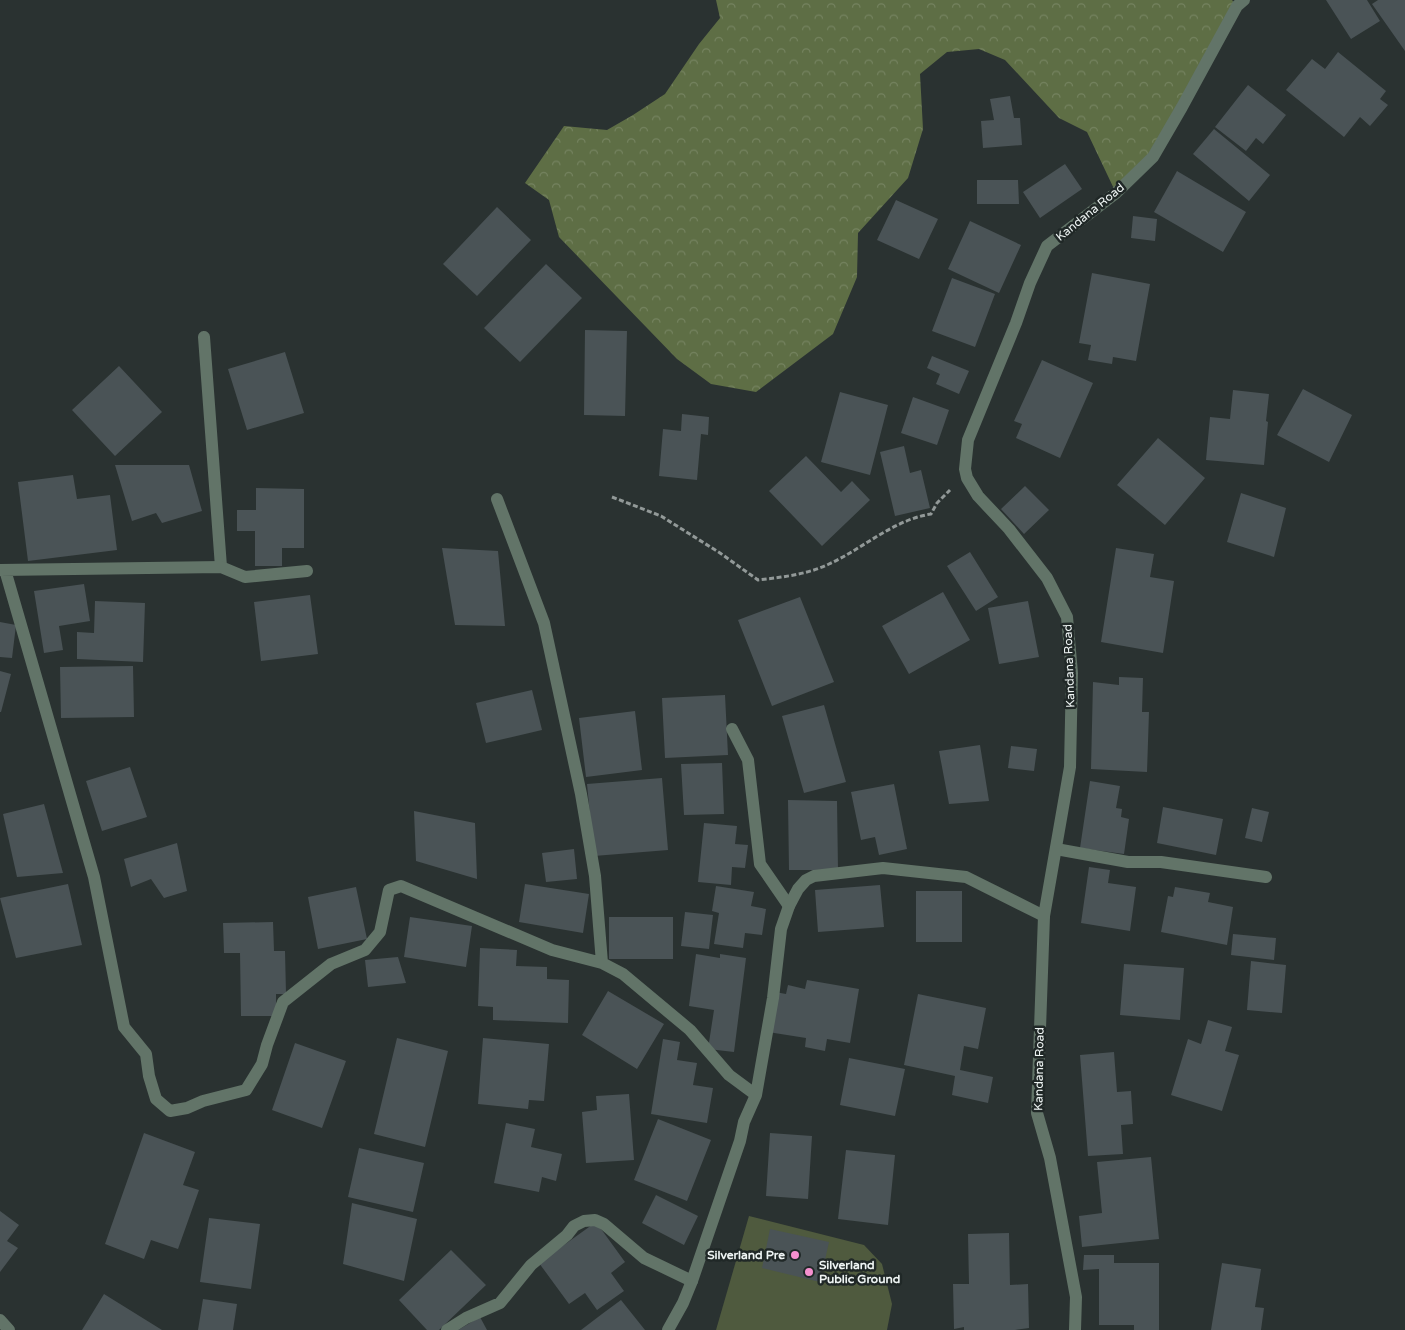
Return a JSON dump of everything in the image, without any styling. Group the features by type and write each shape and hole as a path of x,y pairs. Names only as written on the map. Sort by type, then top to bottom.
{"street":[{"name":"Kandana Road","path":"1075,1330 1076,1297 1050,1158 1037,1113 1044,916 1070,767 1072,673 1068,617 1047,578 1009,529 978,496 968,480 965,469 968,440 1016,323 1030,283 1047,246 1116,193 1153,157 1237,6 1244,0"},
{"path":"204,337 221,567"},
{"path":"497,499 546,633 581,794 595,876 602,963"},
{"path":"307,571 246,577 221,567 2,570 94,877 124,1027 146,1054 149,1076 156,1099 170,1110 187,1108 202,1101 246,1090 262,1064 283,1002 331,964 365,950 380,932 389,890 401,886 552,950 602,963 623,974 690,1030 729,1075 756,1095"},
{"path":"732,729 748,760 760,864 789,906"},
{"path":"1056,849 1128,862 1161,862 1266,877"},
{"path":"668,1330 683,1303 692,1281 740,1141 744,1122 756,1095 781,929 789,906 806,880 814,876 883,868 966,877 1044,916"},
{"path":"447,1330 466,1318 500,1304 531,1265 567,1235 574,1226 584,1220 595,1220 604,1224 644,1258 692,1281"},
{"path":"0,1320 9,1330"}],"path":[{"path":"612,497 661,516 720,553 758,580 800,574 829,564 890,528 920,516 932,514 937,503 955,485 968,480"}],"green space":[{"path":"716,0 1232,0 1237,6 1153,157 1116,193 1087,132 1059,118 1005,60 979,49 947,52 920,74 923,129 908,178 858,233 857,277 833,334 756,392 711,384 677,359 559,237 549,200 525,183 564,126 607,130 665,94 699,44 720,18"},
{"name":"Silverland Public Ground","path":"749,1216 864,1245 882,1264 892,1304 887,1330 716,1330"}],"building":[{"path":"1326,0 1367,0 1380,21 1351,39"},
{"path":"1378,0 1405,0 1405,51 1372,4"},
{"path":"1338,52 1386,91 1380,99 1388,105 1370,126 1360,117 1344,137 1286,90 1312,59 1325,69"},
{"path":"1248,85 1286,115 1263,144 1256,138 1246,151 1215,127"},
{"path":"1010,96 1014,118 1020,118 1022,145 983,148 981,121 994,120 990,99"},
{"path":"1214,129 1270,175 1249,201 1193,154"},
{"path":"1065,164 1082,189 1040,218 1023,192"},
{"path":"1177,171 1246,212 1223,252 1154,212"},
{"path":"977,180 1018,180 1019,204 977,204"},
{"path":"896,200 938,219 919,259 877,240"},
{"path":"497,207 531,240 477,296 443,264"},
{"path":"1133,216 1157,219 1155,241 1131,238"},
{"path":"970,221 1021,245 999,293 948,269"},
{"path":"546,264 582,298 520,362 484,328"},
{"path":"1092,273 1150,284 1136,361 1113,357 1112,364 1088,360 1091,345 1079,343"},
{"path":"952,278 995,294 975,347 932,331"},
{"path":"585,330 627,331 625,416 584,415"},
{"path":"285,352 304,413 247,430 228,369"},
{"path":"932,356 969,371 959,394 936,384 940,374 927,368"},
{"path":"1042,360 1093,383 1060,458 1016,438 1022,424 1014,421"},
{"path":"119,366 162,412 115,456 72,410"},
{"path":"1303,389 1352,415 1329,462 1277,435"},
{"path":"1233,390 1269,394 1264,465 1206,460 1210,417 1230,419"},
{"path":"840,392 888,405 870,475 821,462"},
{"path":"913,397 949,410 937,445 901,433"},
{"path":"682,414 709,417 708,435 701,434 697,480 659,476 663,429 681,431"},
{"path":"1158,438 1205,478 1165,525 1117,485"},
{"path":"904,446 910,473 921,470 930,508 895,516 880,452"},
{"path":"806,456 841,492 852,481 870,500 822,546 769,491"},
{"path":"115,465 189,465 202,511 162,523 156,513 132,521"},
{"path":"73,475 77,499 110,495 117,550 28,561 18,482"},
{"path":"1025,486 1049,510 1024,534 1001,509"},
{"path":"256,488 304,489 304,548 282,548 282,566 255,566 255,531 237,531 237,510 256,510"},
{"path":"1241,493 1286,508 1274,557 1227,542"},
{"path":"442,548 498,551 505,626 455,625"},
{"path":"1116,548 1154,554 1150,577 1174,581 1163,653 1101,642"},
{"path":"970,552 998,597 976,611 947,566"},
{"path":"84,584 90,621 59,626 63,650 44,653 34,591"},
{"path":"943,592 970,640 909,674 882,626"},
{"path":"310,595 318,654 261,661 254,602"},
{"path":"800,597 834,682 772,706 738,620"},
{"path":"95,601 145,603 143,662 77,659 77,632 94,633"},
{"path":"1028,601 1039,657 999,664 988,608"},
{"path":"0,622 16,625 12,658 0,657"},
{"path":"133,666 134,717 61,718 60,667"},
{"path":"0,671 11,674 1,712 0,712"},
{"path":"1119,677 1143,678 1142,712 1149,712 1147,772 1091,769 1093,682 1119,685"},
{"path":"532,690 542,730 486,743 476,703"},
{"path":"725,695 728,755 665,758 662,698"},
{"path":"824,705 846,782 804,793 782,716"},
{"path":"635,711 642,770 586,777 579,718"},
{"path":"980,745 989,801 949,804 939,751"},
{"path":"1011,746 1037,749 1034,771 1008,768"},
{"path":"722,763 724,814 684,815 681,764"},
{"path":"130,767 147,817 102,831 86,781"},
{"path":"662,778 668,850 594,856 587,784"},
{"path":"1090,781 1120,786 1116,808 1122,809 1121,817 1129,819 1124,854 1080,848"},
{"path":"894,784 907,849 879,855 875,837 861,840 851,792"},
{"path":"788,800 837,801 838,870 789,870"},
{"path":"44,804 63,873 17,877 3,814"},
{"path":"1163,807 1223,819 1216,855 1157,843"},
{"path":"1252,808 1269,812 1262,842 1245,838"},
{"path":"414,811 475,823 477,879 416,861"},
{"path":"704,823 737,826 735,844 748,845 745,868 732,867 731,885 698,882"},
{"path":"177,843 187,891 164,898 151,879 131,887 124,859"},
{"path":"574,849 577,879 546,882 542,853"},
{"path":"1089,867 1110,870 1108,883 1136,887 1130,931 1081,923"},
{"path":"68,884 82,945 16,958 0,898"},
{"path":"525,884 589,894 583,933 519,922"},
{"path":"880,885 884,927 818,932 815,890"},
{"path":"716,886 754,892 751,906 766,909 762,935 745,933 743,948 714,944 719,913 712,911"},
{"path":"356,887 367,939 318,949 308,897"},
{"path":"1175,887 1210,893 1208,902 1233,907 1227,945 1161,932 1168,896 1173,897"},
{"path":"916,891 962,891 962,942 916,942"},
{"path":"685,912 713,915 709,949 681,946"},
{"path":"410,917 472,926 466,967 404,957"},
{"path":"609,917 673,917 673,959 609,959"},
{"path":"273,922 274,951 285,951 286,994 276,994 276,1016 241,1016 240,953 224,953 223,923"},
{"path":"1233,934 1276,938 1274,960 1231,955"},
{"path":"480,948 517,950 516,966 547,967 547,979 569,980 568,1023 493,1020 493,1007 478,1006"},
{"path":"696,954 720,958 720,954 746,958 734,1052 708,1049 714,1010 689,1006"},
{"path":"398,957 406,983 368,987 365,960"},
{"path":"1251,961 1286,965 1282,1013 1247,1010"},
{"path":"1124,964 1184,968 1180,1020 1120,1015"},
{"path":"807,980 859,989 850,1043 827,1039 825,1051 805,1047 806,1038 768,1032 775,992 786,994 788,985 805,989"},
{"path":"608,991 664,1024 637,1069 582,1035"},
{"path":"918,994 986,1008 978,1049 964,1046 960,1070 993,1077 988,1103 952,1095 955,1076 904,1065"},
{"path":"1208,1020 1232,1027 1225,1051 1239,1055 1222,1111 1171,1095 1188,1039 1201,1044"},
{"path":"397,1038 448,1051 425,1147 374,1134"},
{"path":"483,1038 549,1044 544,1101 529,1100 528,1109 478,1104"},
{"path":"663,1039 680,1042 677,1060 697,1063 693,1085 713,1088 707,1123 651,1114"},
{"path":"295,1043 346,1061 322,1128 272,1110"},
{"path":"1114,1052 1117,1092 1131,1091 1133,1124 1121,1125 1123,1154 1088,1156 1080,1055"},
{"path":"849,1058 905,1069 895,1116 840,1105"},
{"path":"629,1094 634,1160 586,1163 582,1112 597,1110 596,1096"},
{"path":"658,1119 711,1140 687,1201 634,1180"},
{"path":"506,1123 535,1129 531,1147 562,1154 556,1181 542,1177 539,1192 494,1183"},
{"path":"144,1133 195,1152 183,1185 199,1190 178,1249 151,1240 144,1259 105,1244"},
{"path":"770,1133 812,1136 808,1199 766,1196"},
{"path":"359,1148 424,1163 413,1212 348,1197"},
{"path":"846,1150 895,1155 888,1225 838,1219"},
{"path":"1151,1157 1159,1239 1082,1247 1079,1216 1102,1213 1097,1162"},
{"path":"656,1195 698,1216 684,1245 642,1223"},
{"path":"352,1203 417,1219 404,1281 343,1264"},
{"path":"0,1211 19,1225 7,1241 18,1248 0,1272"},
{"path":"209,1218 260,1224 251,1289 200,1282"},
{"path":"596,1222 625,1262 611,1273 624,1291 597,1310 585,1293 569,1304 539,1263"},
{"name":"Silverland Pre","path":"770,1229 829,1242 820,1282 762,1268"},
{"path":"1009,1233 1010,1285 1028,1284 1029,1328 1015,1330 964,1330 964,1327 954,1329 953,1284 969,1284 968,1234"},
{"path":"451,1250 486,1285 439,1330 427,1330 399,1300"},
{"path":"1084,1255 1114,1255 1114,1263 1159,1263 1159,1330 1134,1330 1134,1325 1099,1325 1099,1269 1083,1270"},
{"path":"1222,1263 1261,1269 1255,1307 1264,1308 1261,1330 1211,1330"},
{"path":"104,1294 162,1330 82,1330"},
{"path":"203,1299 237,1304 233,1330 198,1330"},
{"path":"621,1300 645,1330 581,1330 602,1314"},
{"path":"480,1317 487,1330 458,1330"}],"place":[{"name":"Silverland Pre","path":"795,1255"},
{"name":"Silverland Public Ground","path":"809,1272"}]}
